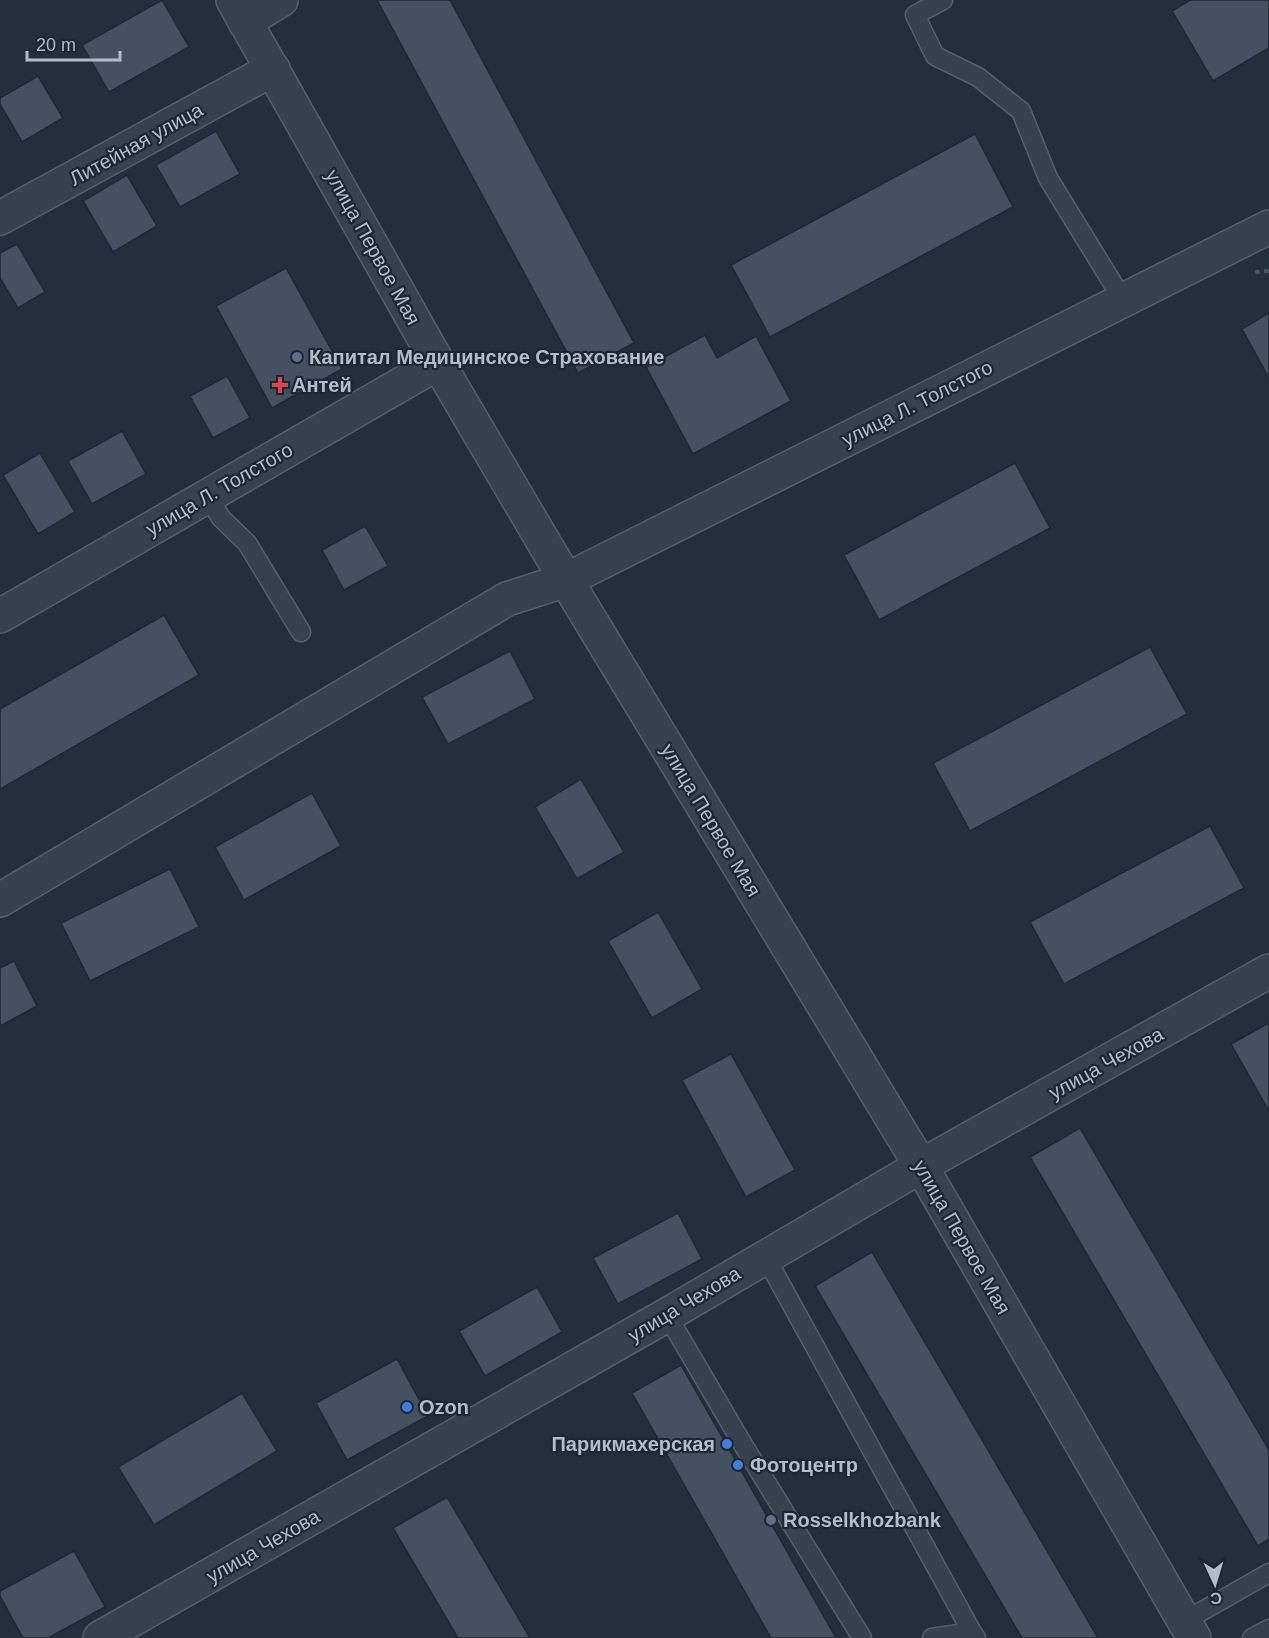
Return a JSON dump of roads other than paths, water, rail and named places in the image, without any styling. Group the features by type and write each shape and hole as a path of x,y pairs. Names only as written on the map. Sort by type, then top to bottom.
{"street":[{"path":"239,11 281,0"},
{"name":"улица Первое Мая","path":"239,11 438,363 566,580 921,1166 1189,1630"},
{"name":"Литейная улица","path":"0,218 273,69"},
{"name":"улица Л. Толстого","path":"0,900 507,599 566,580 1269,227"},
{"name":"улица Л. Толстого","path":"0,616 438,363"},
{"name":"улица Чехова","path":"100,1638 667,1315 921,1166 1269,971"}],"lane":[{"path":"943,0 915,15 934,56 978,77 1021,111 1048,178 1123,300"},
{"path":"207,495 221,518 247,543 301,632"},
{"path":"765,1256 974,1635 932,1638"},
{"path":"667,1315 742,1443 862,1638"},
{"path":"1189,1630 1269,1573"},
{"path":"1252,1638 1269,1629"}],"place":[{"name":"Капитал Медицинское Страхование","path":"297,357"},
{"name":"Антей","path":"280,385"},
{"name":"Ozon","path":"407,1407"},
{"name":"Парикмахерская","path":"727,1444"},
{"name":"Фотоцентр","path":"738,1465"},
{"name":"Rosselkhozbank","path":"771,1520"}]}
